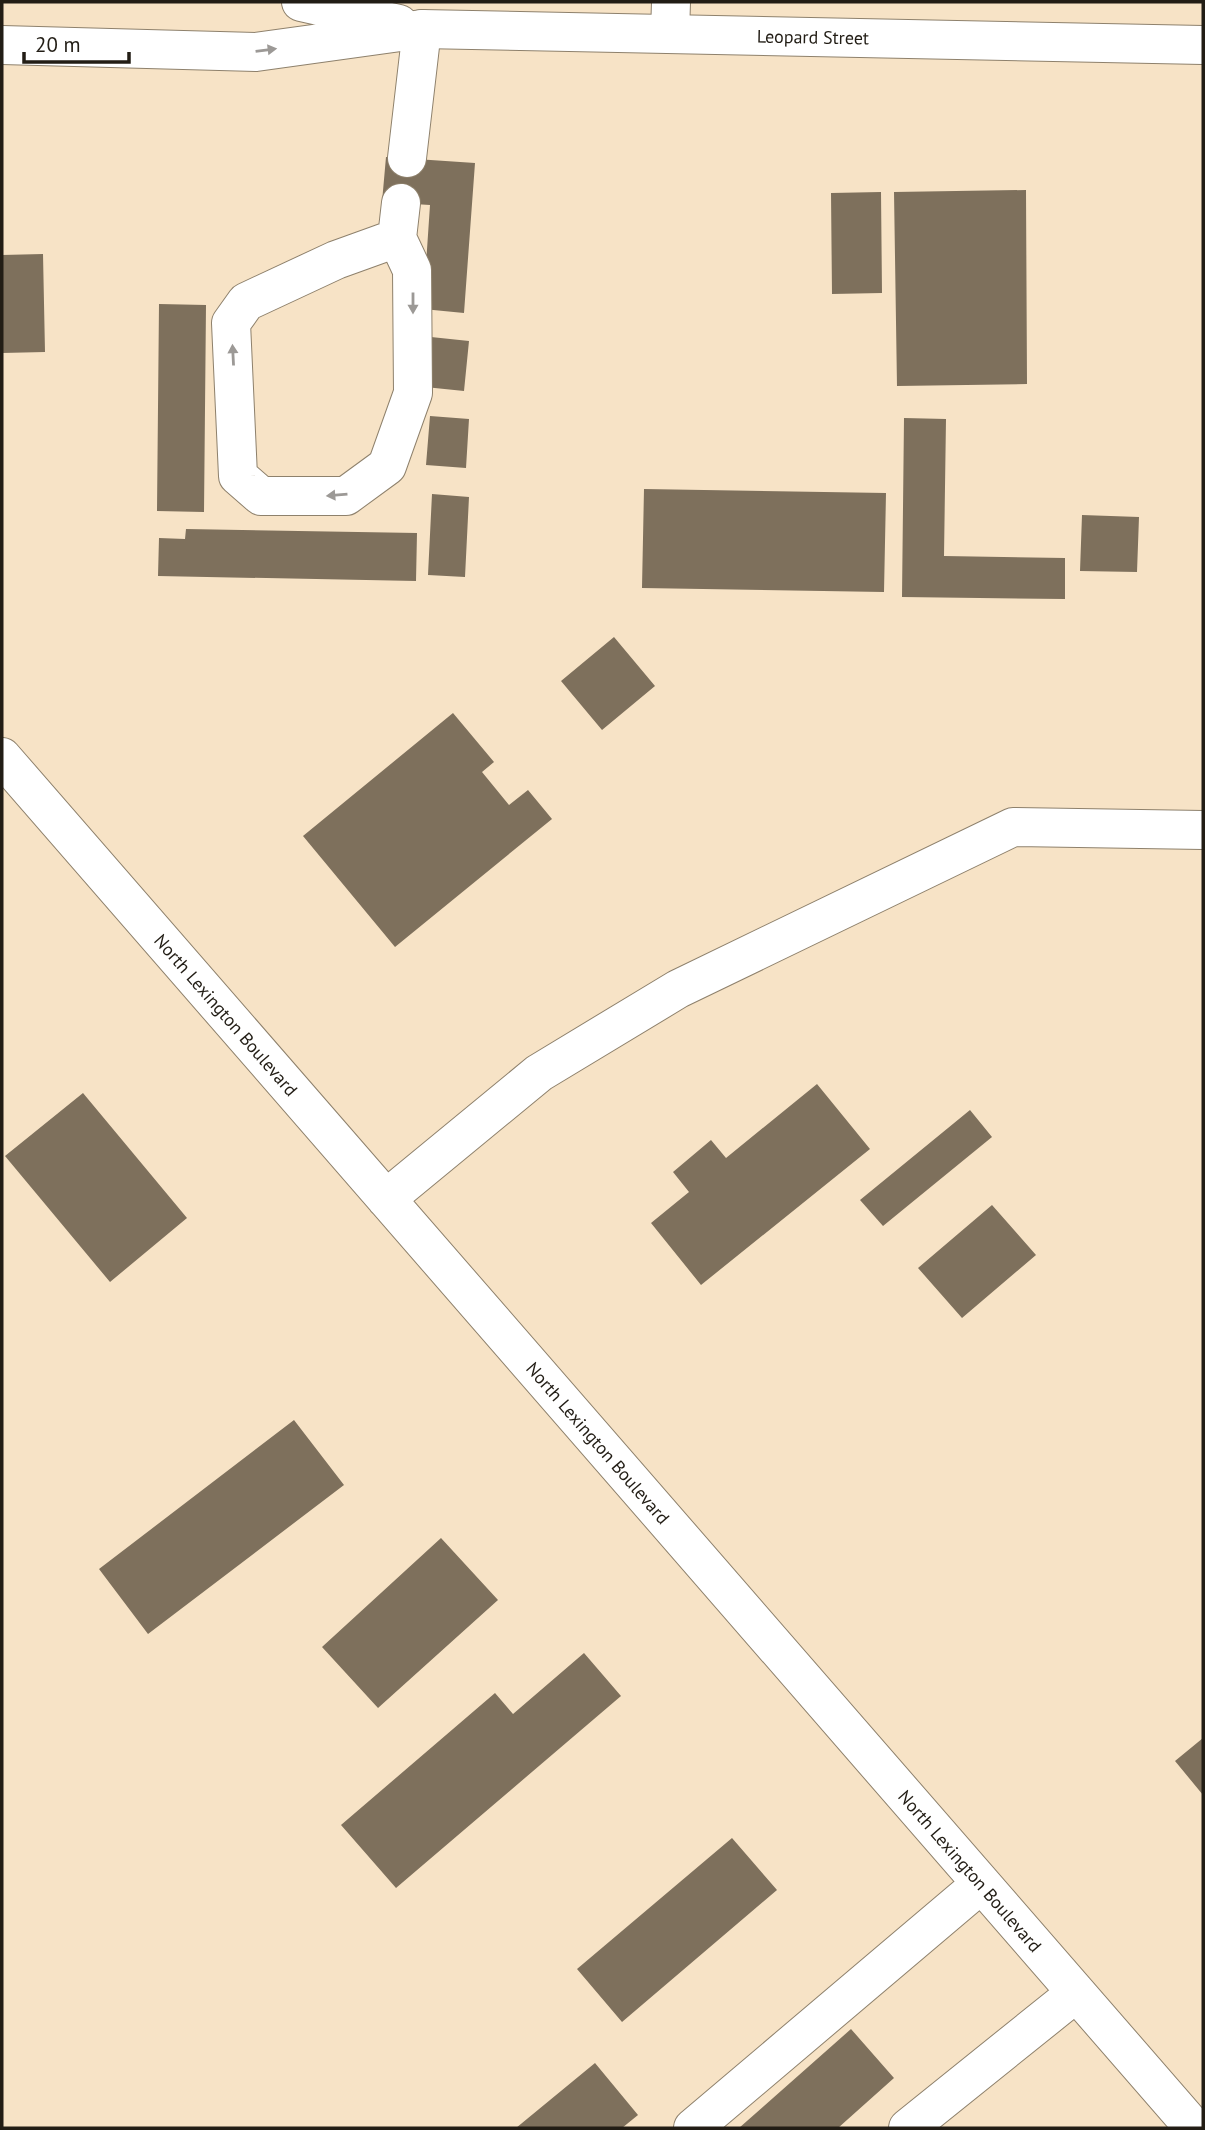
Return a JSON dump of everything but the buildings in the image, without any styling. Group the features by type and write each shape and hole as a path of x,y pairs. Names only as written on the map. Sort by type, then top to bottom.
{"street":[{"name":"Leopard Street","path":"301,2 422,29"},
{"name":"Leopard Street","path":"2,45 256,52 422,29 671,18 1203,45"},
{"path":"407,158 422,29"},
{"path":"399,220 412,270 413,393 387,466 346,496 261,496 239,476 231,323 246,302 336,260 399,220"},
{"name":"North Lexington Boulevard","path":"2,757 1194,2128"},
{"path":"386,1199 539,1073 678,989 1013,827 1203,830"},
{"path":"693,2128 982,1884"},
{"path":"908,2128 1076,1993"}],"shaded area":[{"path":"2,2 1203,2 1203,2128 2,2128"}]}
